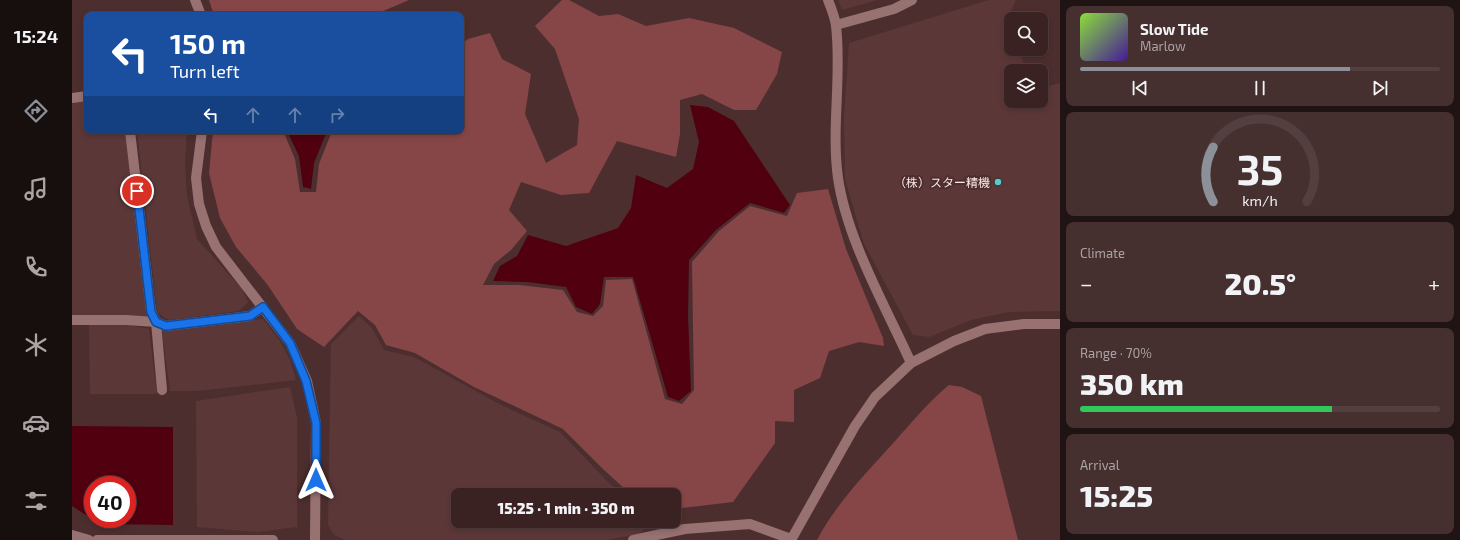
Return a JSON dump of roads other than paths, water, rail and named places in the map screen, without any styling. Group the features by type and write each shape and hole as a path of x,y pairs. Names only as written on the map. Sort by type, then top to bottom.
{"street":[{"path":"195,0 200,12"},
{"path":"828,0 836,25 835,143 838,178 846,219 911,363"},
{"path":"836,25 894,9 912,0"},
{"path":"72,98 84,96"},
{"path":"130,134 151,312 156,322 162,390"},
{"path":"202,134 196,178 199,204 206,226 216,247 290,343 306,381 316,423 315,540"},
{"path":"72,320 126,320 156,322 166,326 250,316 263,307"},
{"path":"633,540 685,528 750,524 791,539 855,426 875,397 911,363 954,341 985,329 1024,324 1060,324"},
{"path":"72,535 89,540"},
{"path":"97,540 273,540"}],"place":[{"name":"（株）スター精機","path":"998,182"}]}
